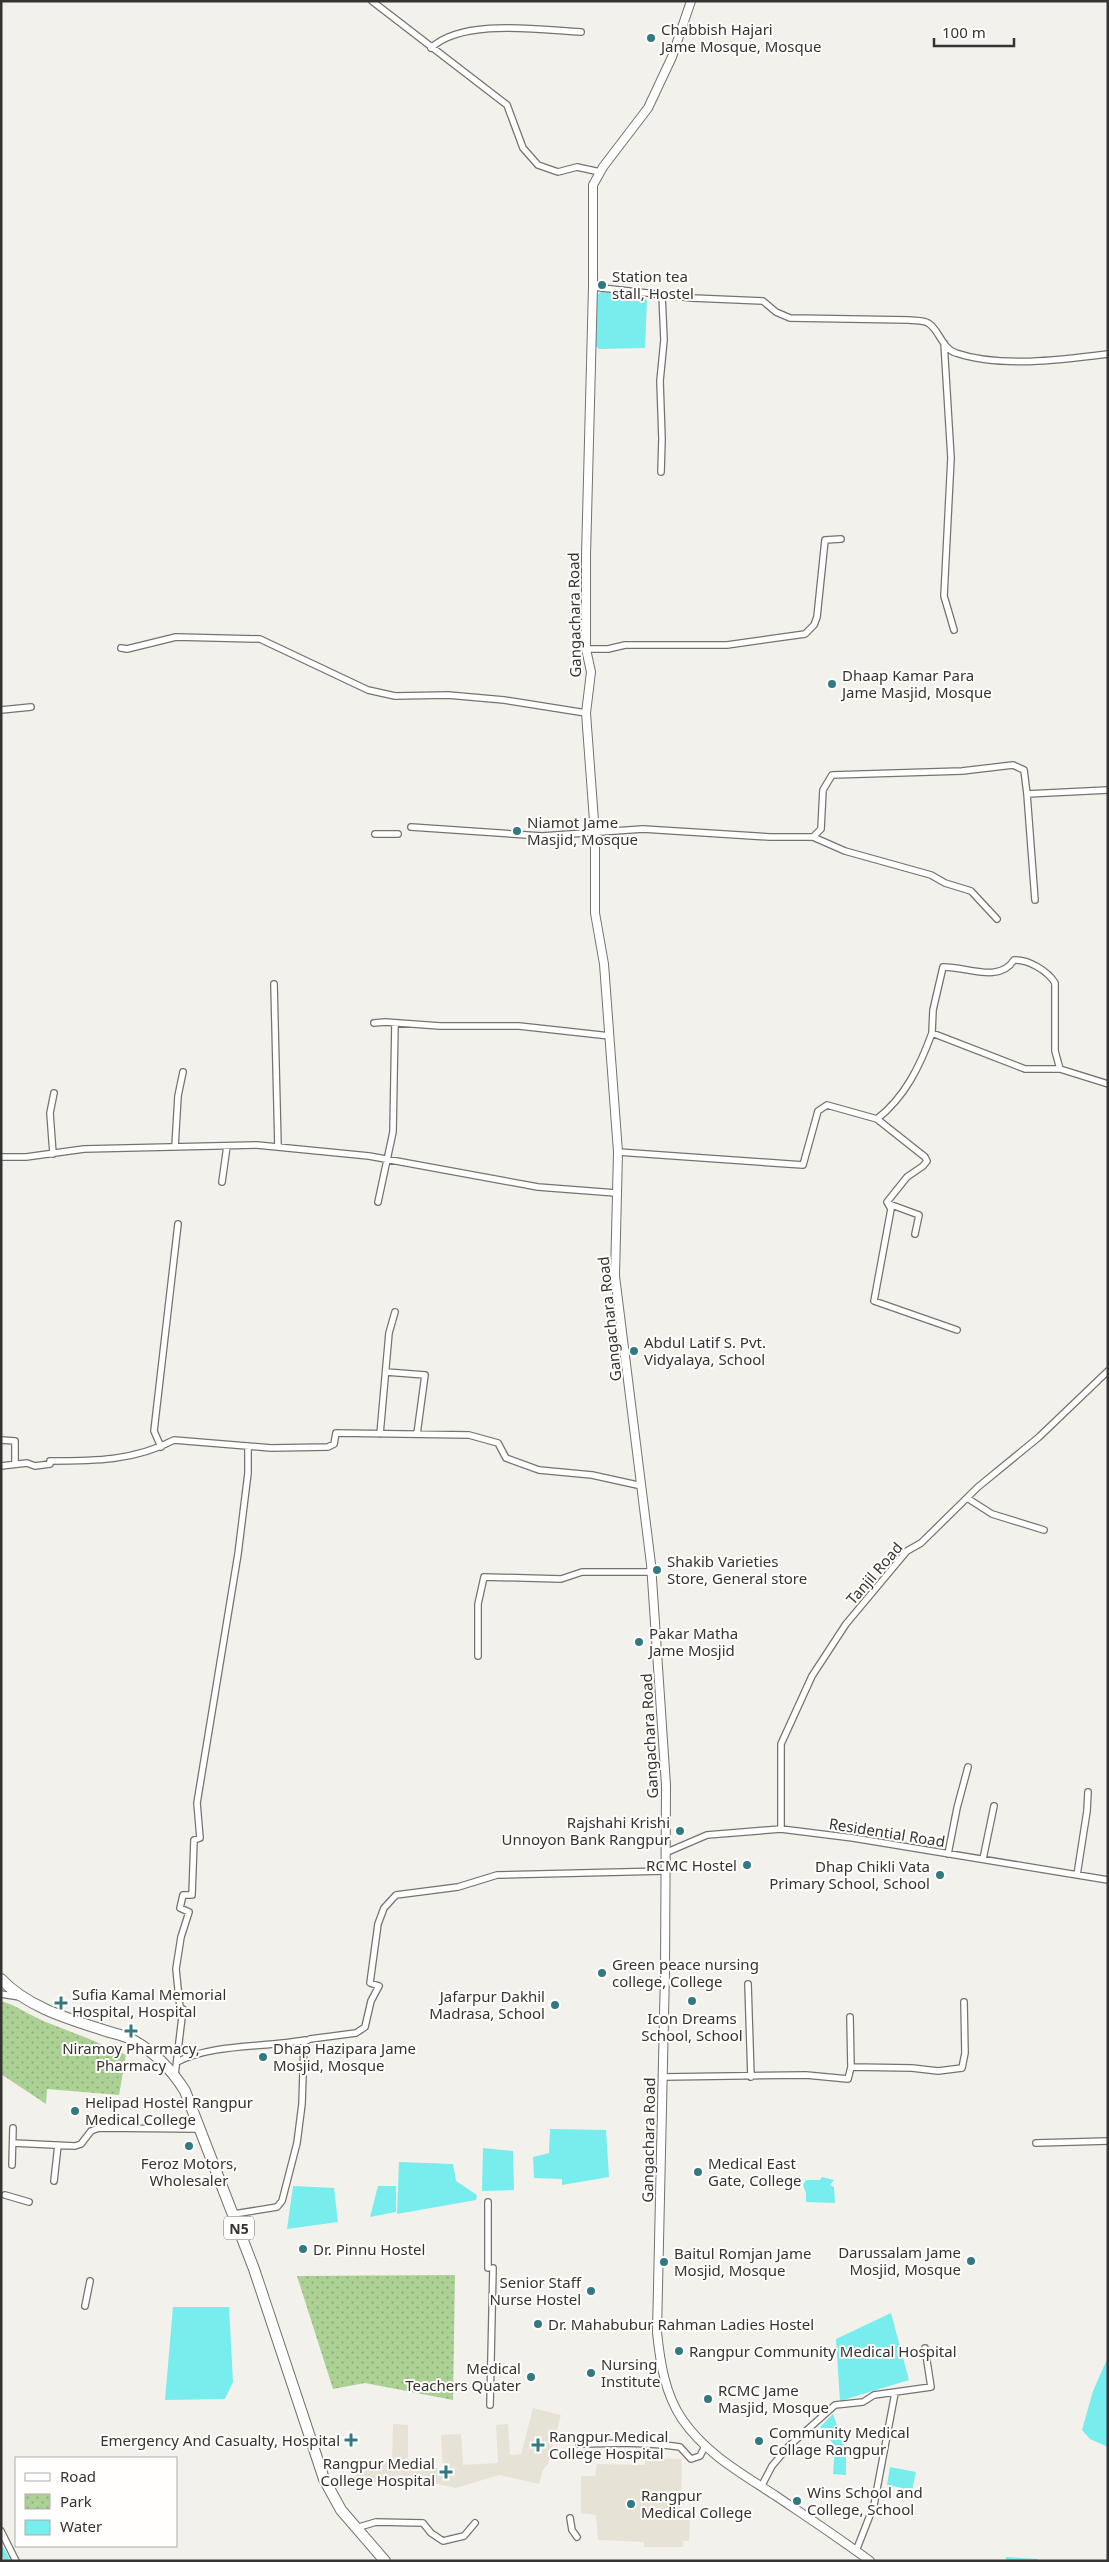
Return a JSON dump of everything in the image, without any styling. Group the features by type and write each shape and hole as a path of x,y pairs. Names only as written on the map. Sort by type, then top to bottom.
{"highway":[{"name":"N5","path":"1,1979 25,1998 81,2023 132,2040 154,2054 175,2075 185,2091 198,2129 234,2214 258,2278 324,2479 341,2510 385,2561"}],"main road":[{"name":"Gangachara Road","path":"691,1 672,57 648,108 600,172 593,185 593,287 586,649 591,672 586,713 595,834 595,913 604,964 618,1152 615,1276 652,1572 666,1785 658,2349 672,2401 682,2419 705,2446 734,2470 761,2486 870,2561"}],"street":[{"path":"372,1 507,105 523,148 538,165 558,172 577,167 600,172"},
{"path":"431,48 440,40 460,33 511,28 581,32"},
{"path":"593,287 662,295 763,301 776,312 790,318 909,320 928,323 954,353 977,358 1026,361 1108,354"},
{"path":"661,472 662,425 660,381 664,340 662,295"},
{"path":"944,343 951,458 944,596 954,630"},
{"path":"586,649 608,649 625,645 727,645 805,634 814,625 817,617 825,540 841,539"},
{"path":"121,648 127,649 176,637 260,639 368,690 395,696 457,696 504,700 586,713"},
{"path":"1,710 31,707"},
{"path":"813,837 821,830 823,790 832,775 962,771 1013,765 1024,770 1035,900"},
{"path":"1027,794 1108,790"},
{"path":"411,827 542,836 595,834 643,829 770,837 813,837 845,851 931,875 945,883 971,891 997,919"},
{"path":"375,834 398,834"},
{"path":"877,1119 888,1110 905,1090 918,1067 932,1033 933,1010 943,968 977,972 998,972 1007,969 1014,960 1018,960 1036,966 1051,976 1055,982 1055,1051 1060,1069"},
{"path":"274,984 278,1146"},
{"path":"374,1023 440,1026 519,1026 610,1036"},
{"path":"378,1202 394,1117 395,1023"},
{"path":"932,1033 1025,1070 1060,1069 1108,1084"},
{"path":"175,1147 178,1096 183,1072"},
{"path":"53,1154 50,1113 54,1093"},
{"path":"618,1152 798,1166 805,1161 818,1111 821,1107 827,1105 877,1119 925,1157 924,1166 907,1177 887,1203"},
{"path":"222,1182 227,1146"},
{"path":"1,1158 53,1154 84,1149 278,1146 386,1160 538,1187 616,1193"},
{"path":"887,1203 920,1215 915,1234"},
{"path":"887,1203 891,1209 874,1301 957,1330"},
{"path":"161,1447 154,1431 178,1224"},
{"path":"380,1434 389,1333 395,1312"},
{"path":"386,1372 425,1375 417,1434"},
{"name":"Tanjil Road","path":"782,1829 781,1744 812,1676 846,1624 907,1551 921,1543 967,1498 1039,1437 1107,1373"},
{"path":"1,1466 50,1464 50,1461 101,1461 124,1458 161,1447 174,1440 248,1446 328,1447 334,1444 336,1433 417,1434 469,1436 498,1443 506,1458 539,1470 592,1476 642,1486"},
{"path":"1,1440 15,1440 15,1464"},
{"path":"175,2075 183,2009 180,2008 176,1969 181,1937 188,1912 180,1908 183,1895 192,1895 194,1840 200,1838 197,1803 238,1554 248,1473 248,1446"},
{"path":"967,1498 992,1514 1044,1530"},
{"path":"478,1656 478,1604 484,1577 561,1579 582,1572 652,1572"},
{"path":"948,1854 968,1766"},
{"path":"1077,1875 1087,1811 1088,1792"},
{"path":"983,1860 994,1806"},
{"name":"Residential Road","path":"665,1853 707,1835 782,1829 853,1838 1108,1880"},
{"path":"177,2062 192,2054 222,2048 264,2046 356,2034 368,2022 371,2001 379,1986 370,1983 378,1924 384,1908 396,1895 458,1887 496,1876 665,1871"},
{"path":"748,1984 751,2077"},
{"path":"1,1994 25,1998"},
{"path":"851,2067 912,2068 938,2071 962,2068 965,2053 964,2002"},
{"path":"663,2077 751,2077 806,2074 848,2079 851,2067 850,2017"},
{"path":"234,2214 277,2207 282,2201 297,2143 305,2040"},
{"path":"12,2165 13,2128"},
{"path":"14,2143 78,2145 91,2131 99,2128 198,2129"},
{"path":"1036,2143 1108,2141"},
{"path":"54,2181 58,2145"},
{"path":"5,2195 29,2202"},
{"path":"488,2202 490,2405"},
{"path":"85,2306 90,2281"},
{"path":"761,2486 772,2466 788,2447 835,2406 863,2402 874,2395 895,2394 931,2387 925,2348"},
{"path":"856,2551 874,2505 895,2394"},
{"path":"579,2444 641,2442 670,2445 680,2447 691,2459 700,2456 705,2446"},
{"path":"570,2518 572,2530 577,2537"},
{"path":"356,2528 376,2522 423,2523 431,2533 443,2541 464,2536 475,2523"},
{"path":"1,2531 16,2561"}],"shaded area":[{"name":"Rangpur Medical College Hospital","path":"533,2408 561,2415 548,2464 543,2470 539,2484 499,2475 456,2488 399,2475 359,2487 354,2472 392,2460 393,2424 408,2425 408,2459 443,2470 441,2435 461,2434 463,2465 498,2463 496,2425 508,2424 510,2455 521,2454"},
{"name":"Rangpur Medical College","path":"645,2458 682,2459 681,2519 690,2520 689,2541 683,2541 683,2547 644,2547 644,2542 598,2540 596,2515 581,2513 581,2476 595,2476 597,2464 645,2465"}],"green space":[{"path":"1,2001 126,2055 119,2095 47,2089 46,2104 1,2074"},
{"path":"455,2275 453,2400 365,2383 333,2389 297,2276"}],"water":[{"path":"601,292 643,297 647,300 645,348 599,349 596,346 597,295"},
{"path":"550,2129 606,2130 609,2177 562,2185 562,2179 534,2178 533,2157 549,2153"},
{"path":"483,2148 513,2151 514,2190 482,2191"},
{"path":"399,2162 453,2164 456,2181 477,2195 476,2200 397,2214"},
{"path":"822,2177 834,2180 830,2185 834,2187 835,2203 806,2202 806,2193 803,2185 806,2180 820,2180"},
{"path":"293,2186 334,2188 338,2222 287,2229"},
{"path":"378,2186 396,2186 396,2212 370,2217"},
{"path":"173,2307 229,2307 233,2382 225,2399 165,2400"},
{"path":"891,2313 909,2380 840,2401 836,2339"},
{"path":"1108,2357 1108,2447 1090,2439 1082,2430 1093,2391"},
{"path":"833,2414 846,2450 846,2475 833,2474 835,2446 820,2427"},
{"path":"890,2467 916,2472 912,2490 887,2485"},
{"path":"1006,2557 1038,2559 1038,2561 1006,2561"}],"waterway":[{"path":"1,2549 8,2561"}],"place":[{"name":"Chabbish Hajari Jame Mosque, Mosque","path":"651,38"},
{"name":"Station tea stall, Hostel","path":"602,285"},
{"name":"Dhaap Kamar Para Jame Masjid, Mosque","path":"832,684"},
{"name":"Niamot Jame Masjid, Mosque","path":"517,831"},
{"name":"Abdul Latif S. Pvt. Vidyalaya, School","path":"634,1351"},
{"name":"Shakib Varieties Store, General store","path":"657,1570"},
{"name":"Pakar Matha Jame Mosjid","path":"639,1642"},
{"name":"Rajshahi Krishi Unnoyon Bank Rangpur","path":"680,1831"},
{"name":"RCMC Hostel","path":"747,1865"},
{"name":"Dhap Chikli Vata Primary School, School","path":"940,1875"},
{"name":"Green peace nursing college, College","path":"602,1973"},
{"name":"Icon Dreams School, School","path":"692,2001"},
{"name":"Sufia Kamal Memorial Hospital, Hospital","path":"61,2003"},
{"name":"Jafarpur Dakhil Madrasa, School","path":"555,2005"},
{"name":"Niramoy Pharmacy, Pharmacy","path":"131,2031"},
{"name":"Dhap Hazipara Jame Mosjid, Mosque","path":"263,2057"},
{"name":"Helipad Hostel Rangpur Medical College","path":"75,2111"},
{"name":"Feroz Motors, Wholesaler","path":"189,2146"},
{"name":"Medical East Gate, College","path":"698,2172"},
{"name":"Dr. Pinnu Hostel","path":"303,2249"},
{"name":"Darussalam Jame Mosjid, Mosque","path":"971,2261"},
{"name":"Baitul Romjan Jame Mosjid, Mosque","path":"664,2262"},
{"name":"Senior Staff Nurse Hostel","path":"591,2291"},
{"name":"Dr. Mahabubur Rahman Ladies Hostel","path":"538,2324"},
{"name":"Rangpur Community Medical Hospital","path":"679,2351"},
{"name":"Nursing Institute","path":"591,2373"},
{"name":"Medical Teachers Quater","path":"531,2377"},
{"name":"RCMC Jame Masjid, Mosque","path":"708,2399"},
{"name":"Emergency And Casualty, Hospital","path":"351,2440"},
{"name":"Community Medical Collage Rangpur","path":"759,2441"},
{"name":"Rangpur Medical College Hospital","path":"538,2445"},
{"name":"Rangpur Medial College Hospital","path":"446,2472"},
{"name":"Wins School and College, School","path":"797,2501"},
{"name":"Rangpur Medical College","path":"631,2504"}]}
